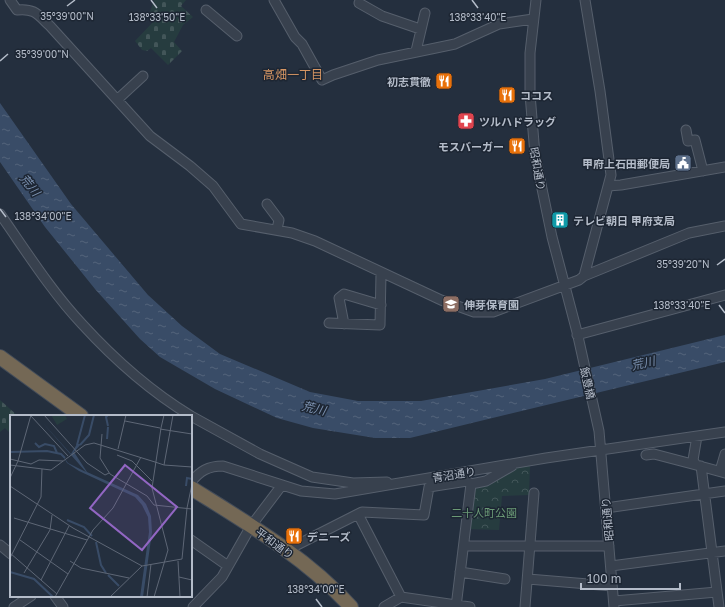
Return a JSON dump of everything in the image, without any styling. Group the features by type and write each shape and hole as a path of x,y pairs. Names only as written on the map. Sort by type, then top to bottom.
{"highway":[{"path":"0,357 80,415"},
{"name":"平和通り","path":"192,489 251,526 317,574 351,607"}],"street":[{"path":"10,0 17,10 28,9 34,11 118,99 150,136 190,166 213,186 241,224 277,229 315,241 441,300 474,312 493,312 564,284 579,280 584,276 689,233 725,226"},
{"path":"274,0 294,37 302,44 322,80 378,60 456,44 499,24 533,19"},
{"name":"昭和通り","path":"536,0 530,53 533,140 549,223 577,335"},
{"path":"584,276 610,175 609,158 586,0"},
{"path":"359,3 382,16 420,30"},
{"path":"206,10 237,36"},
{"path":"416,51 425,13"},
{"path":"118,99 142,76"},
{"path":"686,130 688,141 695,140 703,171"},
{"path":"608,186 725,167"},
{"path":"267,204 279,220 277,229"},
{"path":"0,214 46,280 81,324 121,364 171,403 189,415"},
{"path":"329,323 380,325 382,273"},
{"path":"344,324 339,298 344,294 381,305"},
{"path":"577,335 725,295"},
{"name":"飯豊橋","path":"577,335 599,431"},
{"path":"192,417 260,454 312,477 353,482 405,482"},
{"name":"昭和通り","path":"599,431 614,604"},
{"name":"青沼通り","path":"192,481 199,472 213,466 223,466 301,491 335,494 600,450 725,432"},
{"path":"697,436 693,460 698,465 705,494 719,607"},
{"path":"646,455 654,454 723,472 725,454"},
{"path":"289,554 293,547 358,514 424,515 429,487 467,481 472,484 486,481 515,464"},
{"path":"456,606 472,484"},
{"path":"193,607 222,577 251,526 282,485"},
{"path":"606,508 725,491"},
{"path":"525,607 534,494"},
{"path":"358,514 401,596"},
{"path":"192,541 228,566"},
{"path":"0,545 10,553"},
{"path":"464,546 609,546"},
{"path":"611,566 725,551"},
{"path":"460,572 505,578"},
{"path":"528,580 612,586"},
{"path":"614,604 717,592"},
{"path":"384,607 401,596 456,606 470,607"},
{"path":"14,607 29,597"},
{"path":"56,597 63,607"}],"green space":[{"path":"154,0 186,0 181,6 193,17 183,25 174,42 182,51 168,65 151,48 147,51 142,50 135,41 153,22 150,12"},
{"path":"0,400 17,415 10,415 10,433 5,428 0,432"},
{"name":"二十人町公園","path":"530,466 529,495 502,496 499,530 466,529 471,484 511,468"}],"water":[{"name":"荒川","path":"0,103 71,204 148,295 182,326 220,354 310,392 358,401 421,401 545,379 725,335 725,362 410,438 375,438 313,428 277,418 215,389 160,357 140,339 95,289 45,227 0,162"}],"place":[{"name":"初志貫徹","path":"444,81"},
{"name":"ココス","path":"507,95"},
{"name":"ツルハドラッグ","path":"466,121"},
{"name":"モスバーガー","path":"517,146"},
{"name":"甲府上石田郵便局","path":"683,163"},
{"name":"テレビ朝日 甲府支局","path":"560,220"},
{"name":"伸芽保育園","path":"451,304"},
{"name":"デニーズ","path":"294,536"}],"district":[{"name":"高畑一丁目","path":"293,74"}]}
